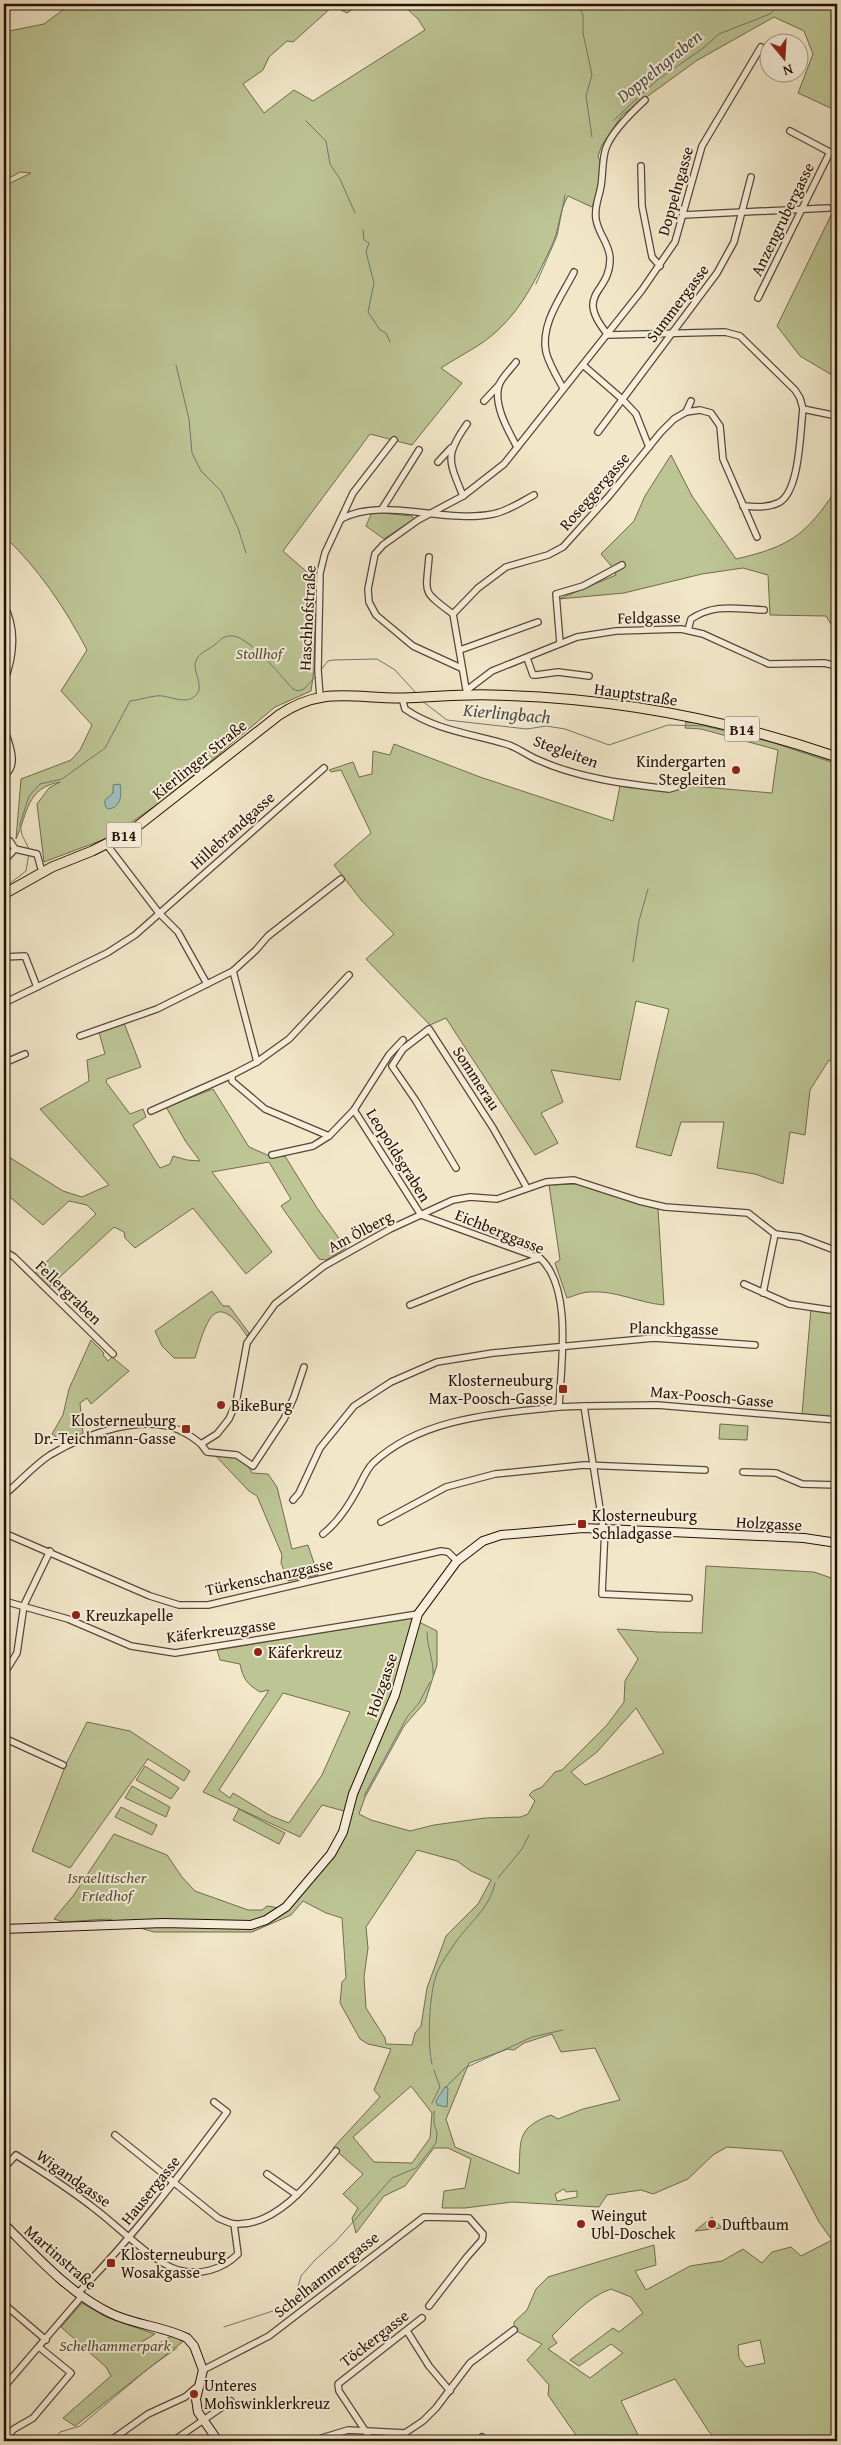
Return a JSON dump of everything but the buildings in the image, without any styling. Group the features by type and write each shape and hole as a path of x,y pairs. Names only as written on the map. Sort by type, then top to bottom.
{"main road":[{"name":"Hauptstraße","path":"426,697 467,693 558,699 644,709 716,722 776,737 837,757"},
{"name":"Kierlinger Straße","path":"4,894 42,872 106,845 147,820 279,715 300,703 338,694 402,698 426,697"}],"street":[{"name":"Doppelngasse","path":"461,668 413,646 380,620 369,602 368,580 375,554 383,545 428,514 463,496 504,464 563,388 608,335 660,266 675,242 702,146 758,51"},
{"path":"645,100 627,116 606,147 601,188 595,208 596,222 608,246 610,260 605,276 592,300 592,311 608,335 725,332 740,336 795,390 803,409 794,481 790,494 779,503 763,507 744,506"},
{"path":"790,132 837,156"},
{"name":"Anzengrubergasse","path":"758,298 830,152"},
{"name":"Doppelngasse","path":"641,166 642,206 652,257 660,266"},
{"name":"Summergasse","path":"598,432 717,273 734,242 751,177"},
{"path":"683,215 828,208"},
{"path":"563,388 546,352 545,337 547,325 574,272"},
{"path":"484,401 516,362"},
{"path":"583,365 622,399 636,414 649,447"},
{"path":"499,385 504,423 517,447"},
{"path":"686,412 691,401"},
{"path":"803,409 837,416"},
{"path":"686,412 700,410 711,413 720,426 723,459 757,538"},
{"name":"Roseggergasse","path":"453,614 478,588 506,567 548,554 563,547 674,419 686,412"},
{"path":"438,462 451,448 467,424"},
{"name":"Haschhofstraße","path":"320,697 318,670 320,573 326,552 353,493 394,440"},
{"path":"451,448 451,461 463,496"},
{"path":"382,509 419,450"},
{"path":"340,519 360,512 382,509 472,516 494,514 534,495"},
{"path":"429,556 426,590 428,596 453,614 460,650 461,668 467,693"},
{"path":"560,643 556,594 583,586 622,566"},
{"path":"4,605 12,624 13,633 11,660 4,682"},
{"path":"688,630 691,619 704,611 719,608 764,610"},
{"path":"460,650 538,622"},
{"name":"Feldgasse","path":"467,693 492,671 577,636 616,631 688,630 703,634 769,664 824,663 837,666"},
{"path":"527,658 533,674 536,675 558,672 589,676"},
{"name":"Stegleiten","path":"402,698 403,705 408,711 443,727 519,748 536,759 619,783 669,789 676,787"},
{"path":"4,728 12,759 11,768 5,775"},
{"name":"Hillebrandgasse","path":"4,1003 112,950 135,935 324,768"},
{"path":"4,840 10,841 15,849 37,854 42,872"},
{"path":"106,845 159,913 178,932 207,984"},
{"path":"4,862 15,849"},
{"path":"80,1036 157,1009 233,971 268,936 341,879"},
{"path":"4,957 25,956 37,987"},
{"path":"233,971 257,1062"},
{"path":"151,1111 257,1062 289,1039 348,974"},
{"name":"Sommerau","path":"456,1168 416,1101 392,1066 403,1049 428,1029 493,1128 527,1188"},
{"name":"Leopoldsgraben","path":"272,1155 307,1148 328,1136 354,1110 389,1054 403,1040"},
{"path":"4,1063 25,1054"},
{"path":"232,1074 232,1081 266,1109 328,1136"},
{"name":"Leopoldsgraben","path":"354,1110 421,1215"},
{"name":"Am Ölberg","path":"201,1444 217,1434 229,1419 236,1403 247,1343 275,1304 324,1266 390,1229 453,1200 470,1197 497,1198 559,1180 574,1180 639,1201 665,1207 748,1213 775,1234"},
{"name":"Eichberggasse","path":"421,1215 540,1258 546,1264 555,1282 560,1300 559,1407"},
{"path":"764,1293 775,1234 800,1237 837,1251"},
{"name":"Fellergraben","path":"4,1251 20,1263 113,1354"},
{"path":"410,1305 472,1280 540,1258"},
{"path":"744,1284 789,1304 837,1311"},
{"name":"Planckhgasse","path":"293,1500 299,1494 320,1448 330,1433 354,1406 390,1382 437,1362 463,1357 561,1346 654,1338 755,1345"},
{"path":"4,1495 49,1456 93,1435 128,1424 172,1428 185,1433 201,1444 207,1452 238,1455 253,1466 284,1419 304,1367"},
{"name":"Max-Poosch-Gasse","path":"584,1406 657,1405 837,1420"},
{"path":"323,1534 335,1524 351,1502 371,1464 390,1450 419,1434 482,1416 584,1406 604,1528 602,1594 690,1598"},
{"path":"381,1522 433,1492 475,1477 593,1465 705,1470"},
{"path":"743,1472 776,1473 802,1484 837,1485"},
{"name":"Holzgasse","path":"4,1929 170,1923 250,1925 276,1914 308,1884 331,1854 344,1832 353,1794 394,1695 418,1614 457,1561 474,1546 500,1535 604,1528 837,1542"},
{"name":"Türkenschanzgasse","path":"4,1533 150,1596 179,1605 218,1603 441,1550 448,1552 457,1561"},
{"path":"4,1674 18,1653 24,1605 50,1552"},
{"name":"Käferkreuzgasse","path":"4,1601 68,1618 131,1646 175,1653 418,1614"},
{"path":"4,1738 63,1765"},
{"name":"Hausergasse","path":"4,2387 6,2379 46,2340 80,2295 174,2183 227,2112 214,2102"},
{"path":"115,2135 218,2218 234,2224 256,2222 269,2217 312,2181 336,2151"},
{"name":"Wigandgasse","path":"4,2168 16,2155 79,2196 130,2237"},
{"path":"267,2174 297,2195"},
{"name":"Schelhammergasse","path":"203,2370 269,2336 424,2216 469,2218"},
{"name":"Töckergasse","path":"429,2306 482,2240 483,2234 469,2218"},
{"name":"Martinstraße","path":"4,2224 80,2295 112,2314 187,2338 194,2346 203,2370"},
{"path":"130,2237 162,2263 180,2271 197,2274 223,2265 238,2254 234,2224"},
{"path":"4,2304 46,2340"},
{"name":"Töckergasse","path":"365,2430 339,2391 338,2384 422,2318"},
{"path":"312,2441 348,2430 405,2433 423,2421 450,2391 470,2363 514,2330"},
{"path":"407,2331 429,2366 450,2391"},
{"path":"4,2439 14,2429 33,2418 71,2373 39,2347"},
{"path":"203,2370 196,2399 203,2421 218,2441"},
{"path":"110,2441 148,2414 185,2398 199,2386"},
{"path":"173,2441 231,2401"},
{"path":"365,2430 372,2441"}],"green space":[{"name":"Stollhof","path":"71,4 360,4 347,13 333,6 293,42 287,41 269,57 263,70 243,84 264,113 294,90 313,101 425,30 418,19 402,4 837,4 837,111 798,93 802,82 808,82 808,67 813,54 808,41 808,32 774,17 696,61 622,115 602,145 598,156 601,175 592,207 568,196 553,243 536,278 515,311 492,335 441,368 462,383 412,445 370,434 283,551 316,580 314,670 311,691 275,707 168,797 110,837 44,862 37,804 49,788 60,782 49,785 34,796 26,811 16,839 21,779 71,760 80,750 92,725 61,691 87,650 70,619 40,575 4,536 4,186 31,173 20,172 4,181 4,32 44,24"},
{"path":"837,203 837,378 800,356 777,326"},
{"path":"671,455 692,496 736,559 771,549 796,536 816,518 837,489 837,634 826,616 770,615 768,575 743,568 702,574 624,593 559,599 616,575 613,568 601,554 634,521 645,496"},
{"path":"372,512 412,516 414,519 384,539 366,526"},
{"path":"686,722 702,723 793,747 837,762 837,1065 829,1060 810,1090 805,1135 790,1132 783,1184 755,1174 717,1168 724,1122 681,1122 671,1156 636,1147 669,1009 636,1001 620,1080 551,1070 563,1102 541,1113 558,1143 535,1155 446,1018 430,1025 366,959 394,934 362,901 334,865 371,833 341,770 331,772 329,770 353,762 359,777 372,774 373,751 390,755 394,744 480,777 613,821 620,786 671,791 680,785 772,793 778,750 701,729 685,728"},
{"path":"124,1023 141,1067 107,1079 106,1082 130,1114 143,1109 146,1117 133,1125 160,1168 170,1164 173,1156 200,1161 186,1142 166,1107 213,1089 249,1147 272,1157 285,1156 317,1208 346,1248 326,1260 319,1259 281,1206 291,1199 269,1162 212,1172 272,1252 246,1274 193,1208 135,1248 125,1238 124,1232 114,1227 49,1287 34,1274 96,1214 87,1205 69,1201 43,1225 4,1192 4,1161 9,1157 63,1191 82,1197 109,1185 40,1109 89,1081 87,1060 105,1054 99,1032"},
{"path":"577,1184 658,1209 664,1305 599,1292 584,1293 567,1298 555,1263 560,1260 549,1185"},
{"path":"212,1291 223,1306 229,1306 249,1333 247,1336 236,1321 227,1314 219,1312 213,1315 208,1322 195,1358 174,1358 162,1346 155,1331"},
{"path":"811,1308 837,1314 837,1417 802,1414"},
{"path":"91,1340 104,1353 103,1355 108,1361 112,1357 129,1371 91,1404 87,1398 80,1403 83,1433 71,1438 56,1437 52,1434 63,1415 69,1389"},
{"path":"720,1424 748,1426 747,1440 719,1439"},
{"path":"210,1450 230,1452 240,1456 252,1473 268,1474 277,1487 292,1549 308,1545 318,1575 288,1581 281,1563 282,1555 257,1496 249,1491"},
{"name":"Israelitischer Friedhof","path":"706,1566 814,1572 837,1580 837,2441 719,2441 709,2432 675,2379 621,2401 639,2437 647,2438 647,2441 580,2441 548,2395 549,2385 527,2360 542,2344 514,2330 514,2322 527,2310 536,2289 548,2277 654,2245 656,2265 635,2271 646,2290 690,2266 722,2261 743,2249 762,2263 772,2252 791,2247 801,2256 832,2240 819,2222 782,2151 727,2147 713,2155 688,2179 653,2194 641,2190 607,2195 599,2207 512,2202 465,2208 442,2208 444,2191 465,2188 471,2159 448,2148 434,2148 405,2186 384,2196 356,2233 352,2218 358,2208 343,2194 363,2174 333,2148 380,2097 374,2090 391,2049 368,2044 360,2039 340,2003 342,1982 346,1978 342,1918 326,1913 303,1901 291,1915 252,1932 154,1932 108,1919 64,1922 54,1919 73,1896 114,1834 167,1855 182,1877 195,1891 248,1910 262,1910 267,1906 287,1909 335,1855 350,1819 344,1811 322,1805 300,1837 203,1792 269,1690 260,1692 252,1686 246,1681 240,1664 220,1660 217,1650 411,1618 437,1631 437,1665 425,1702 404,1726 365,1797 359,1814 371,1820 410,1831 434,1825 485,1818 521,1817 528,1814 535,1801 529,1795 542,1787 555,1772 562,1770 607,1725 624,1702 625,1681 638,1659 617,1629 702,1633","holes":["283,1693 350,1712 322,1775 289,1823 271,1816 233,1793 230,1798 219,1790","636,1708 664,1753 585,1785 571,1772 597,1752","417,1850 457,1861 471,1871 491,1880 478,1904 446,1936 427,1988 421,2026 415,2033 412,2045 386,2044 385,2038 366,2008 364,1977 368,1948 366,1927","552,2034 561,2052 595,2048 620,2100 583,2109 558,2119 551,2115 531,2125 522,2137 519,2174 455,2147 446,2119 469,2063 508,2049 514,2050 524,2043","411,2086 432,2113 430,2138 412,2163 374,2162 353,2137","564,2189 566,2192 577,2191 577,2197 557,2201 555,2194","611,2289 631,2297 643,2313 619,2332 613,2328 570,2360 579,2366 611,2344 623,2353 590,2378 548,2349 557,2343 552,2336 594,2297","760,2340 765,2363 746,2367 739,2358 738,2345"]},
{"path":"87,1722 130,1731 190,1771 184,1781 148,1759 70,1868 32,1851 67,1762"},
{"path":"145,1766 179,1788 171,1799 136,1780"},
{"path":"132,1786 170,1807 166,1817 125,1798"},
{"path":"121,1807 157,1825 152,1835 115,1817"},
{"path":"239,1809 285,1833 279,1844 233,1820"},
{"path":"712,2217 722,2228 695,2231"},
{"name":"Schelhammerpark","path":"82,2303 106,2317 155,2334 138,2344 142,2353 171,2336 185,2340 75,2426 63,2418 111,2376 106,2367 61,2327"}],"water":[{"path":"120,784 120,800 116,806 108,809 105,806 105,800 113,793 113,785"},
{"path":"445,2087 448,2088 447,2107 437,2105 436,2101"}],"waterway":[{"path":"578,4 583,15 583,33 592,75 586,96 592,137"},
{"name":"Doppelngraben","path":"614,120 657,80 702,49 719,34 770,14 776,8"},
{"path":"306,121 326,141 330,164 340,179 355,213"},
{"name":"Doppelngraben","path":"536,284 557,236 565,195"},
{"path":"363,230 364,240 369,243 366,252 374,283 368,312 380,330 386,333 390,342"},
{"path":"176,365 189,419 192,453 201,471 221,491 238,528 246,553"},
{"name":"Kierlingbach","path":"29,849 22,835 20,824 29,796 40,784 62,779 105,748 130,701 156,696 180,700 194,697 199,690 195,665 197,658 222,639 229,636 244,641 263,656 293,689 298,691 304,689 316,676"},
{"name":"Kierlingbach","path":"320,671 328,661 377,659 395,670 417,694"},
{"name":"Kierlingbach","path":"422,701 447,720 527,729 546,726 565,729 609,745 668,725 705,726 774,743 837,764"},
{"name":"Kierlingbach","path":"4,888 26,871 29,853"},
{"path":"633,962 639,921 648,889"},
{"path":"427,1632 433,1675"},
{"path":"364,1796 407,1717 419,1703 430,1682"},
{"path":"498,1878 522,1849 529,1835"},
{"path":"432,2064 430,2055 430,2018 432,1993 437,1973 455,1943 484,1908 495,1883"},
{"path":"445,2088 465,2068 532,2037 563,2030"},
{"path":"432,2103 440,2087 434,2070"},
{"path":"224,2327 288,2306 296,2294 301,2276 315,2260 336,2241 392,2178 416,2168 436,2143 437,2133 434,2123 434,2111"},
{"path":"54,2441 60,2432 80,2426 149,2368 177,2348"}],"place":[{"name":"Kindergarten Stegleiten","path":"736,770"},
{"name":"Klosterneuburg Max-Poosch-Gasse","path":"563,1389"},
{"name":"BikeBurg","path":"221,1405"},
{"name":"Klosterneuburg Dr.-Teichmann-Gasse","path":"186,1429"},
{"name":"Klosterneuburg Schladgasse","path":"582,1524"},
{"name":"Kreuzkapelle","path":"76,1615"},
{"name":"Käferkreuz","path":"258,1652"},
{"name":"Weingut Ubl-Doschek","path":"581,2224"},
{"name":"Duftbaum","path":"712,2224"},
{"name":"Klosterneuburg Wosakgasse","path":"111,2263"},
{"name":"Unteres Mohswinklerkreuz","path":"194,2394"}]}
